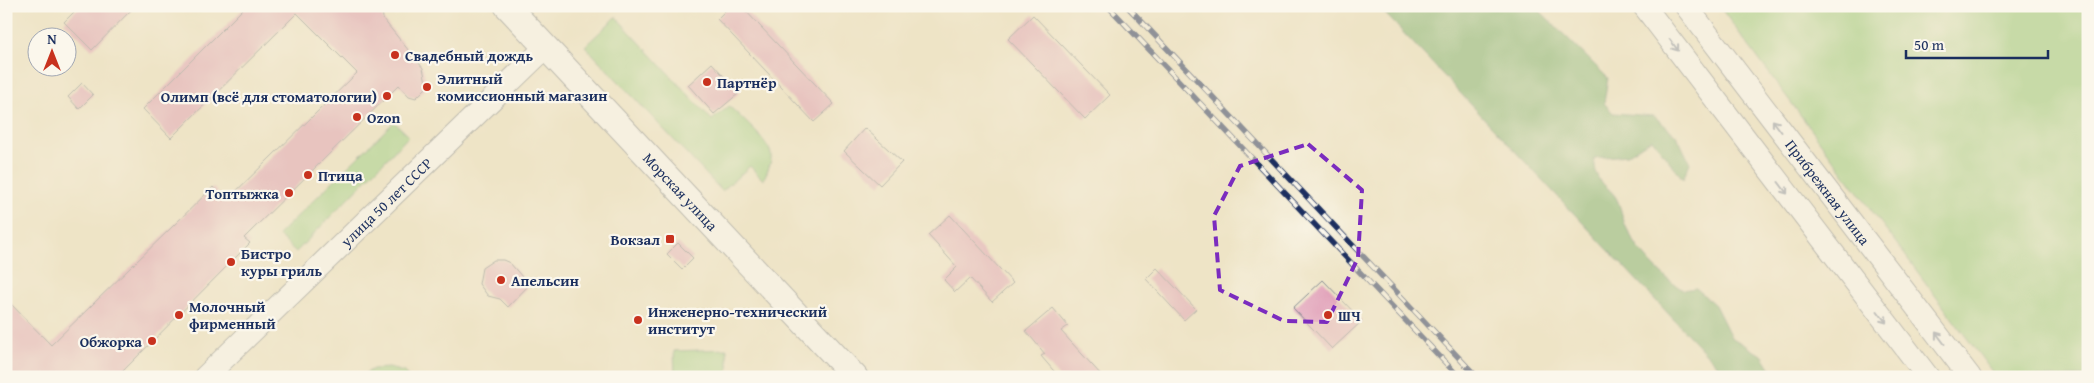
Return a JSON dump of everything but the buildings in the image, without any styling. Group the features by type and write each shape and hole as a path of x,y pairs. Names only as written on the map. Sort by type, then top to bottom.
{"main road":[{"name":"Морская улица","path":"507,6 855,377"},
{"path":"1644,6 1928,377"},
{"name":"Прибрежная улица","path":"1686,6 1970,377"},
{"name":"улица 50 лет СССР","path":"206,377 546,47"}],"highlighted area":[{"path":"1308,144 1362,190 1358,258 1327,322 1284,321 1220,290 1214,216 1240,166"}],"green space":[{"path":"1378,6 1535,6 1608,78 1604,103 1613,113 1654,116 1677,136 1690,163 1683,179 1652,139 1627,155 1594,158 1598,178 1615,196 1627,229 1651,263 1666,278 1683,290 1696,288 1715,305 1731,337 1763,356 1776,377 1728,377"},
{"path":"1719,6 2088,6 2088,377 1996,377"},
{"path":"616,17 712,120 729,106 759,135 769,148 771,154 768,171 763,180 750,166 722,191 585,46"},
{"path":"394,122 409,136 296,252 278,235"},
{"path":"727,349 729,377 675,377 674,351"},
{"path":"389,368 404,372 409,377 359,377 373,369"}],"railway":[{"path":"1108,6 1459,377"},
{"path":"1127,6 1477,377"}],"place":[{"name":"Свадебный дождь","path":"395,55"},
{"name":"Партнёр","path":"707,82"},
{"name":"Элитный комиссионный магазин","path":"427,87"},
{"name":"Олимп (всё для стоматологии)","path":"387,96"},
{"name":"Ozon","path":"357,117"},
{"name":"Птица","path":"308,175"},
{"name":"Топтыжка","path":"289,193"},
{"name":"Вокзал","path":"670,239"},
{"name":"Бистро куры гриль","path":"231,262"},
{"name":"Апельсин","path":"501,280"},
{"name":"Молочный фирменный","path":"179,315"},
{"name":"ШЧ","path":"1328,315"},
{"name":"Инженерно-технический институт","path":"638,320"},
{"name":"Обжорка","path":"152,341"}]}
